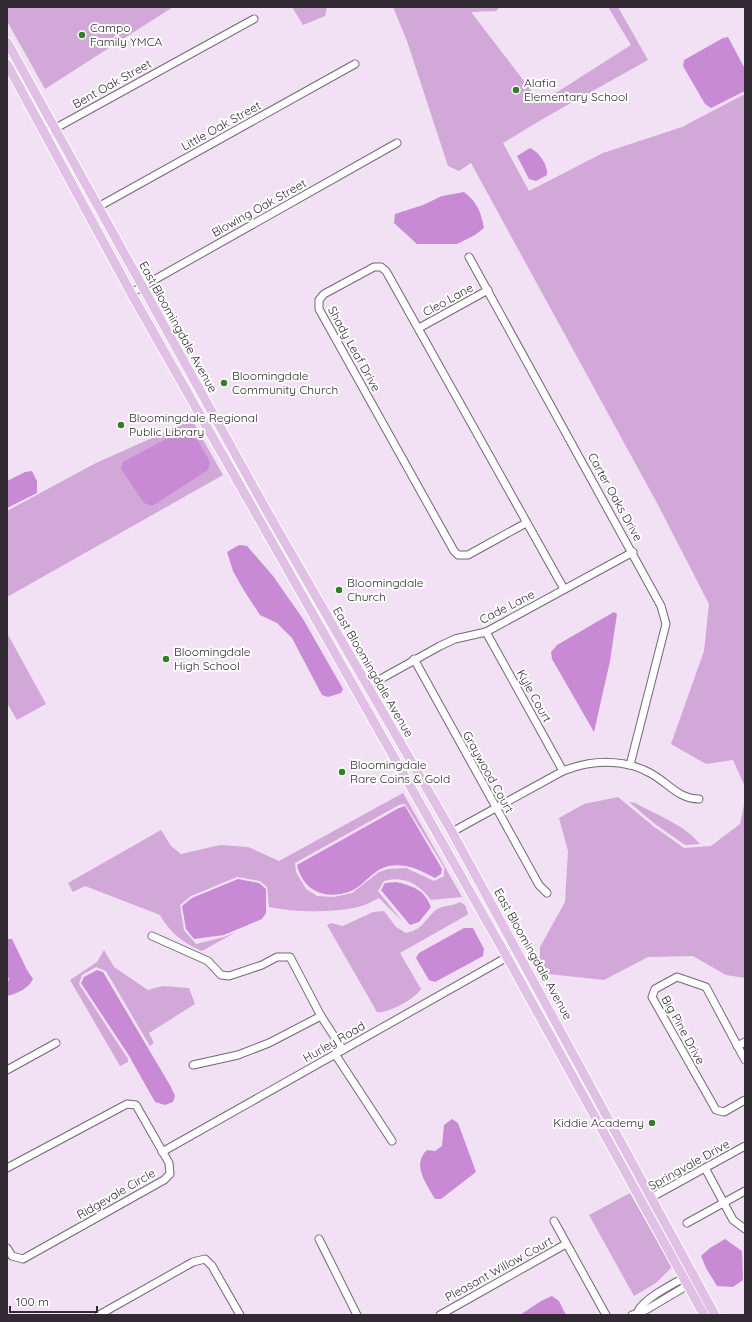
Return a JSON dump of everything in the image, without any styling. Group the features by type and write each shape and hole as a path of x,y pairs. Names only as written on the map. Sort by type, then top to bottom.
{"main road":[{"name":"East Bloomingdale Avenue","path":"7,42 269,515 452,832 715,1315"},
{"name":"East Bloomingdale Avenue","path":"7,64 131,293 259,521 410,783 643,1202 704,1315"},
{"path":"259,521 269,515"},
{"path":"357,692 368,686"},
{"path":"410,783 423,782"}],"street":[{"name":"Bent Oak Street","path":"45,134 254,19"},
{"name":"Little Oak Street","path":"98,207 355,64"},
{"name":"Blowing Oak Street","path":"131,293 397,143"},
{"name":"Carter Oaks Drive","path":"469,257 633,552 661,606 666,624 630,764"},
{"name":"Shady Leaf Drive","path":"526,523 468,555 458,555 454,551 319,309 319,300 324,294 374,267 381,267 386,271 564,589"},
{"name":"Cleo Lane","path":"419,328 488,290"},
{"name":"Cade Lane","path":"368,686 455,639 486,632 633,552"},
{"name":"Kyle Court","path":"486,632 562,771"},
{"name":"Graywood Court","path":"414,660 495,808 539,884 547,893"},
{"path":"452,832 562,771 594,762 630,764 652,774 688,799 700,799"},
{"path":"152,936 208,961 220,975 229,976 262,965 277,957 290,957 332,1036 343,1050"},
{"name":"Hurley Road","path":"162,1152 518,951"},
{"name":"Big Pine Drive","path":"745,1060 706,986 677,977 655,989 652,997 716,1110 724,1112 745,1100"},
{"path":"193,1065 238,1054 270,1043 321,1016"},
{"path":"737,1046 745,1042"},
{"path":"7,1070 56,1043"},
{"path":"335,1054 392,1141"},
{"name":"Ridgevale Circle","path":"7,1168 127,1104 136,1105 169,1163 170,1174 164,1180 23,1259 12,1256 7,1248"},
{"name":"Springvale Drive","path":"643,1202 745,1146"},
{"path":"705,1168 733,1220 745,1229"},
{"path":"687,1223 745,1191"},
{"name":"Pleasant Willow Court","path":"554,1221 606,1315"},
{"path":"319,1239 357,1315"},
{"name":"Pleasant Willow Court","path":"442,1315 566,1244"},
{"path":"99,1315 193,1262 204,1259 212,1266 240,1315"},
{"path":"635,1313 644,1304 686,1282 693,1273"}],"shaded area":[{"path":"7,7 173,7 45,89 7,21"},
{"path":"292,7 327,7 325,16 303,25"},
{"path":"393,7 500,7 496,11 471,12 537,98 551,96 631,45 608,7 618,7 648,60 546,117 503,143 529,191 603,153 682,127 745,94 745,787 733,760 706,764 671,744 704,651 709,604 657,503 471,163 459,171 448,166 407,41"},
{"path":"728,37 745,69 745,91 711,108 705,104 683,66 684,60 723,38"},
{"path":"530,148 537,152 547,171 547,175 536,181 529,179 517,156"},
{"path":"464,192 478,208 484,228 475,235 457,244 417,244 394,223 395,214 423,205 442,196"},
{"path":"192,420 223,475 7,597 7,511 94,464"},
{"path":"185,429 192,430 210,462 208,470 152,506 144,503 121,469 123,462"},
{"path":"32,471 37,481 37,493 7,508 7,481 25,472"},
{"path":"239,545 247,546 273,576 303,619 343,689 341,693 328,697 322,695 292,638 277,623 260,615 233,571 227,552"},
{"path":"614,612 617,614 610,661 594,732 552,659 551,652 557,645"},
{"path":"7,633 46,704 17,720 7,703"},
{"path":"403,793 462,897 431,900 421,889 410,882 398,879 384,881 378,891 403,922 379,898 360,907 332,911 300,911 269,907 267,887 260,881 237,877 191,896 180,905 184,930 196,944 224,937 236,932 202,951 189,945 178,937 168,927 160,915 85,886 73,892 68,883 161,830 171,846 181,854 220,845 248,847 279,861","holes":["405,804 444,867 444,876 434,881 406,868 388,869 379,872 352,893 334,897 317,896 306,889 296,872 295,863 399,805"]},
{"path":"618,797 653,826 684,848 711,846 740,824 745,800 745,978 726,975 693,956 648,957 604,980 540,973 540,947 565,902 568,851 559,818 584,804"},
{"path":"629,802 635,803 678,825 700,844 685,845 655,824"},
{"path":"405,806 442,869 441,874 435,878 407,866 389,866 378,870 361,885 351,891 333,895 317,892 304,881 297,865"},
{"path":"238,879 259,883 266,889 266,913 262,919 224,935 194,939 186,929 182,906 192,898"},
{"path":"397,882 408,885 422,892 428,901 431,907 419,922 410,925 381,890 385,883"},
{"path":"460,902 465,905 468,913 467,915 400,953 421,989 418,993 401,1005 388,1011 377,1012 327,925 331,923 343,926 373,912 384,911 396,927 406,933 420,927 439,908 454,905"},
{"path":"464,928 473,928 484,949 483,956 435,982 429,980 416,958 419,953"},
{"path":"7,939 12,939 33,979 29,985 22,990 7,996 7,983 9,980 7,973"},
{"path":"104,950 114,967 148,990 162,986 189,988 195,1004 149,1033 154,1043 150,1046 106,971 96,967 82,975 79,984 128,1059 128,1062 120,1066 70,980 97,962"},
{"path":"97,970 103,972 171,1087 175,1096 173,1102 165,1105 155,1102 128,1054 81,983 84,977"},
{"path":"452,1119 458,1123 476,1172 441,1199 435,1199 422,1174 420,1162 422,1156 427,1150 435,1151 442,1146 444,1125"},
{"path":"630,1193 672,1267 656,1283 634,1296 589,1215"},
{"path":"725,1239 742,1251 743,1280 733,1287 717,1286 706,1268 701,1256 710,1248"},
{"path":"552,1296 559,1301 566,1315 520,1315 541,1301"}],"place":[{"name":"Campo Family YMCA","path":"82,35"},
{"name":"Alafia Elementary School","path":"516,90"},
{"name":"Bloomingdale Community Church","path":"224,383"},
{"name":"Bloomingdale Regional Public Library","path":"121,425"},
{"name":"Bloomingdale Church","path":"339,590"},
{"name":"Bloomingdale High School","path":"166,659"},
{"name":"Bloomingdale Rare Coins & Gold","path":"342,772"},
{"name":"Kiddie Academy","path":"652,1123"}]}
